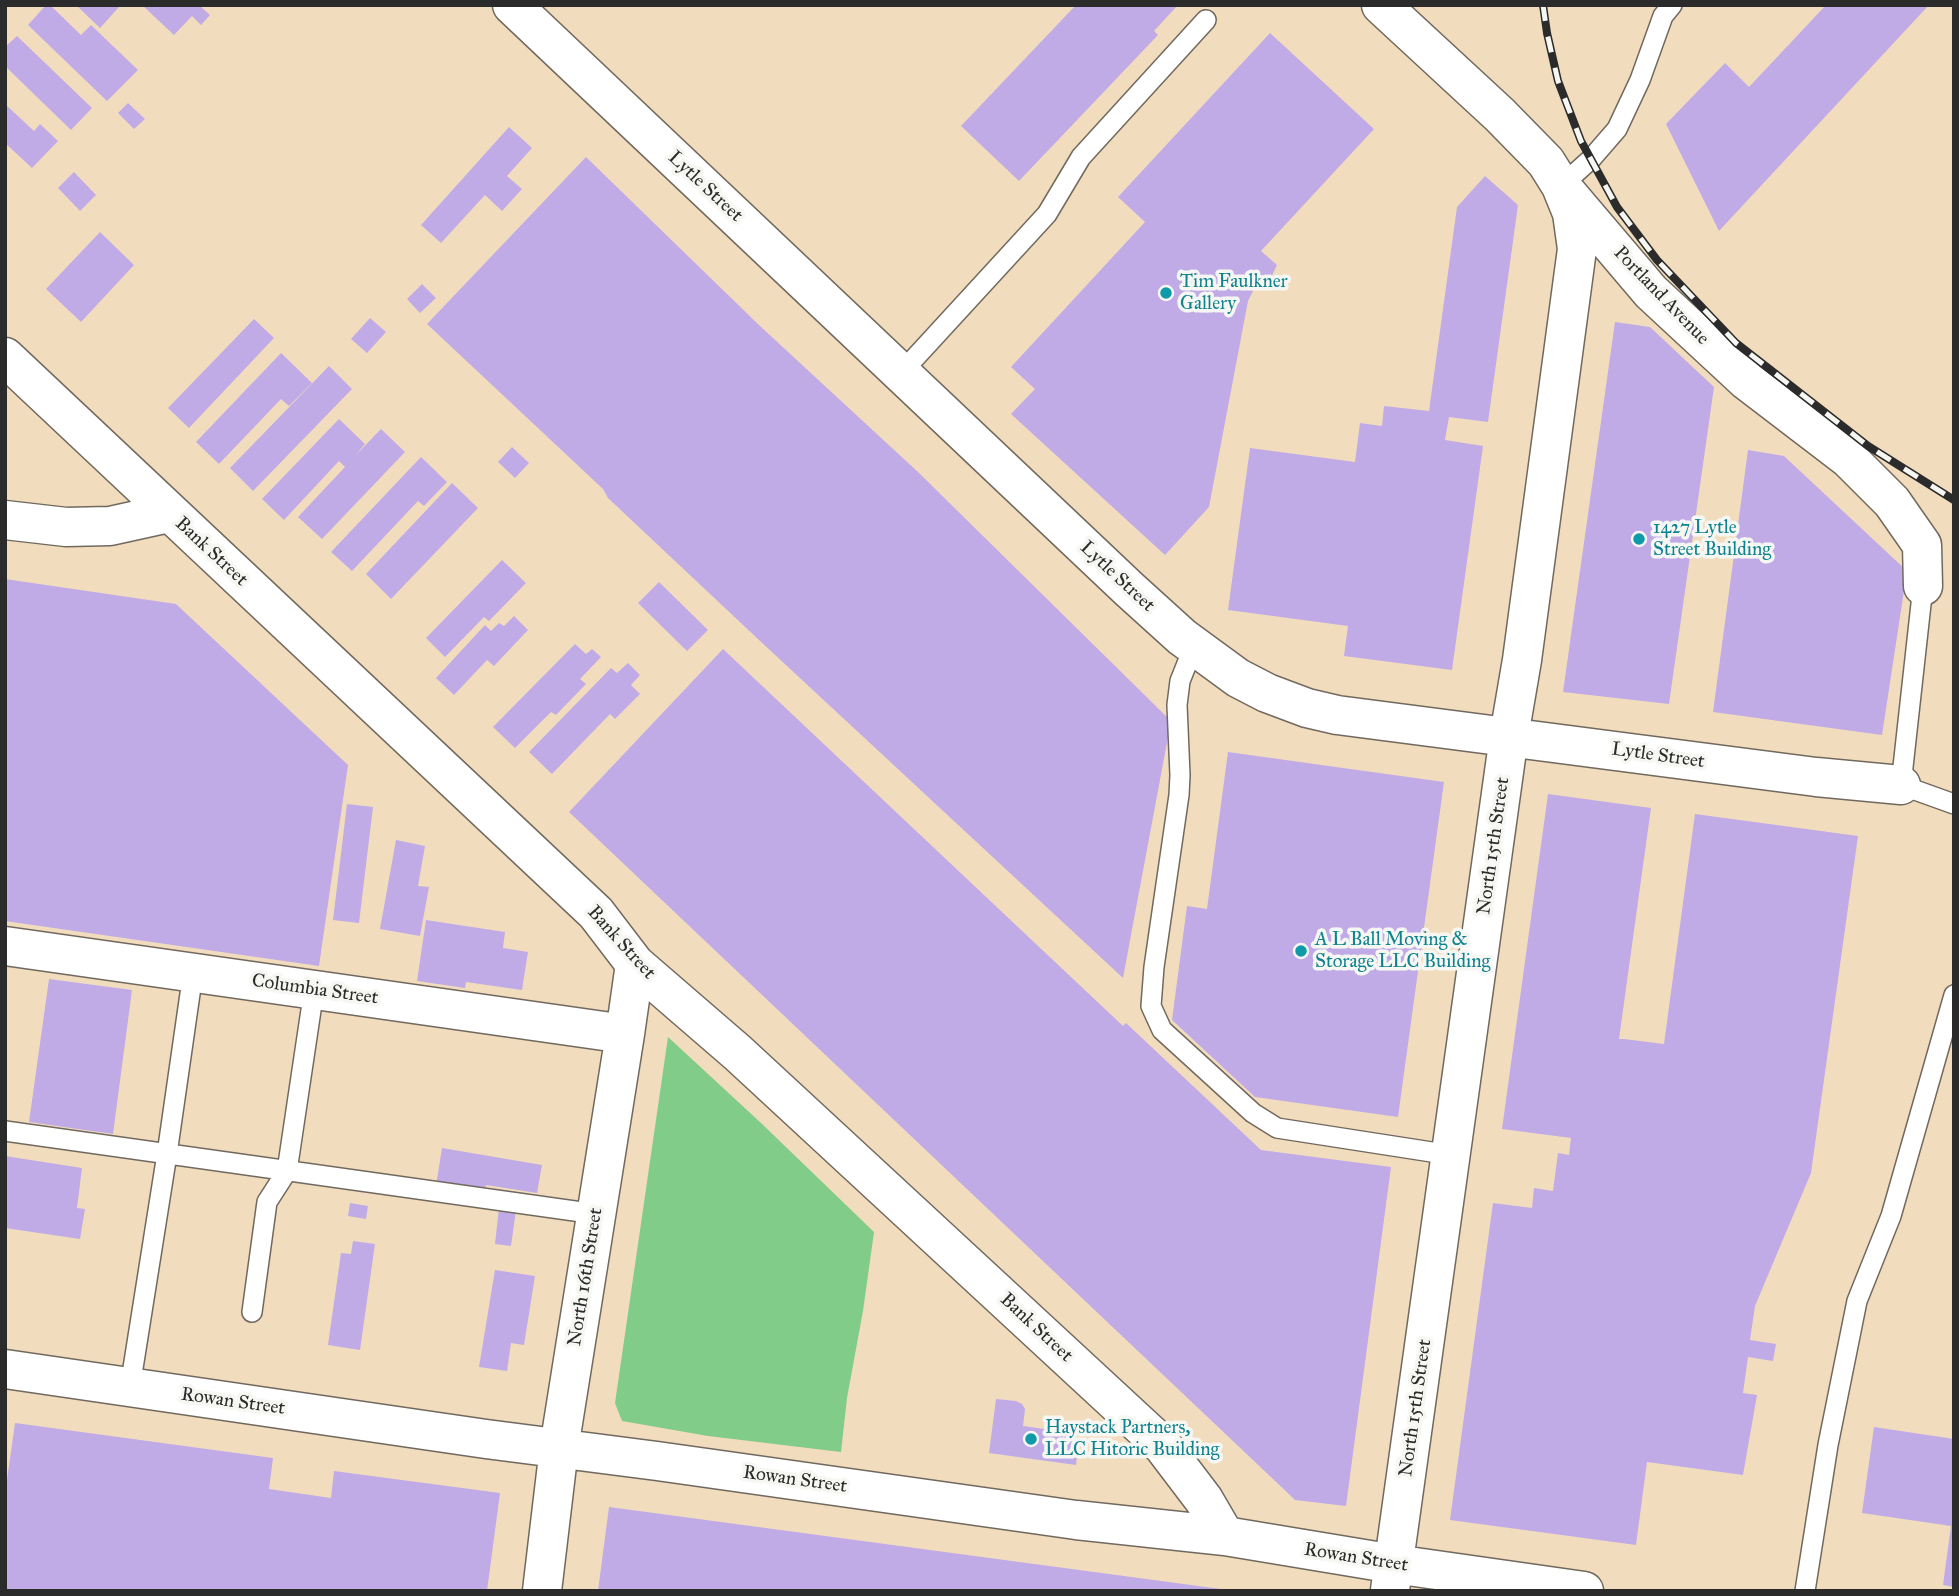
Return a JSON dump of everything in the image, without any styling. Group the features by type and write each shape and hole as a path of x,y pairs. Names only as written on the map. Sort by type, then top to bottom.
{"street":[{"name":"Lytle Street","path":"512,5 1129,589 1182,637 1238,678 1267,693 1307,708 1337,715 1816,777 1901,785"},
{"name":"Portland Avenue","path":"1381,5 1500,115 1546,162 1561,187 1651,292 1747,381 1849,460 1892,502 1922,545 1923,586"},
{"name":"North 15th Street","path":"1392,1578 1509,736 1522,660 1577,249 1572,213 1561,187"},
{"name":"Bank Street","path":"5,357 596,914 635,964 738,1052 1163,1446 1204,1500 1225,1536"},
{"path":"5,520 66,527 110,526 169,513"},
{"name":"Columbia Street","path":"5,946 625,1034"},
{"name":"North 16th Street","path":"542,1591 559,1448 635,964"},
{"name":"Rowan Street","path":"5,1369 486,1439 1076,1520 1225,1536 1392,1578 1584,1591"}],"lane":[{"path":"1561,187 1591,159 1617,129 1640,80 1663,16 1672,5"},
{"path":"901,373 1046,214 1081,157 1206,20"},
{"path":"1923,586 1901,785 1954,804"},
{"path":"1194,646 1180,681 1177,724 1179,795 1154,967 1151,1006 1162,1030 1253,1113 1277,1128 1451,1155"},
{"path":"130,1387 194,972"},
{"path":"252,1312 267,1202 287,1171 314,990"},
{"path":"1805,1591 1828,1445 1857,1301 1891,1216 1954,995"},
{"path":"5,1131 596,1214"}],"green space":[{"path":"668,1037 874,1232 841,1452 708,1436 622,1421 615,1403"}],"building":[{"path":"46,5 50,5 81,35 91,25 138,70 107,101 28,25"},
{"path":"76,5 118,5 119,7 100,28"},
{"path":"142,5 199,5 210,15 201,25 192,16 174,35"},
{"path":"1076,5 1178,5 1154,31 1158,35 1019,181 961,126"},
{"path":"1826,5 1929,5 1719,231 1666,124 1725,63 1749,87"},
{"name":"Tim Faulkner Gallery","path":"1270,33 1374,129 1261,251 1277,265 1268,284 1260,277 1248,301 1209,507 1165,555 1011,414 1035,389 1011,367 1145,222 1118,197"},
{"path":"17,36 92,108 71,130 5,66 5,47"},
{"path":"128,103 145,119 134,129 118,113"},
{"path":"5,104 34,131 40,124 58,141 32,168 5,143"},
{"path":"509,127 532,148 507,176 522,189 502,211 485,195 441,243 421,225"},
{"path":"586,157 760,326 918,472 1171,721 1123,978 759,640 427,324"},
{"path":"74,172 96,195 80,211 58,188"},
{"path":"1485,176 1518,205 1488,422 1449,417 1445,440 1483,446 1452,670 1344,656 1348,626 1228,610 1250,448 1355,462 1360,423 1382,426 1384,406 1429,411 1457,207"},
{"path":"100,232 134,265 81,322 46,289"},
{"path":"422,284 436,298 420,313 407,299"},
{"path":"370,318 386,332 367,353 351,339"},
{"path":"254,319 274,338 189,428 168,408"},
{"name":"1427 Lytle Street Building","path":"1615,322 1650,327 1714,387 1669,704 1563,692"},
{"path":"281,353 312,383 289,406 281,399 219,464 196,442"},
{"path":"329,366 352,389 253,491 230,468"},
{"path":"339,419 365,444 354,457 381,429 405,452 322,539 298,517 345,467 339,461 284,520 262,499"},
{"path":"512,447 529,463 515,478 498,462"},
{"path":"1748,450 1784,456 1907,571 1882,735 1713,712"},
{"path":"421,457 447,482 424,506 418,501 352,571 331,552"},
{"path":"452,483 478,508 391,599 366,574"},
{"path":"502,560 526,583 489,621 484,617 445,657 426,638"},
{"path":"5,579 176,604 348,765 319,966 5,921"},
{"path":"659,582 708,630 687,651 638,603"},
{"path":"514,616 528,630 494,666 487,660 454,695 436,678 485,625 491,631 499,623 504,626"},
{"path":"575,644 586,654 592,649 601,657 580,679 586,684 556,715 551,712 515,748 493,727"},
{"path":"723,649 1123,1026 1126,1023 1261,1150 1391,1167 1346,1506 1295,1500 569,812"},
{"path":"628,663 640,675 631,685 640,694 615,719 610,714 552,774 529,752 611,668 617,673"},
{"name":"A L Ball Moving & Storage LLC Building","path":"1228,752 1444,782 1398,1117 1255,1097 1172,1020 1187,906 1207,909"},
{"path":"1548,794 1651,808 1619,1039 1664,1044 1695,814 1858,836 1811,1173 1755,1306 1750,1340 1776,1344 1773,1361 1748,1357 1743,1393 1757,1395 1743,1475 1647,1462 1636,1545 1450,1520 1493,1203 1532,1208 1534,1188 1553,1191 1558,1153 1569,1155 1571,1138 1502,1129"},
{"path":"347,804 373,807 359,923 333,920"},
{"path":"396,840 425,846 418,886 429,887 420,936 380,929"},
{"path":"426,920 505,932 503,948 528,952 522,990 466,982 465,988 417,981"},
{"path":"49,979 132,990 113,1134 29,1122"},
{"path":"442,1148 542,1165 537,1193 486,1185 484,1194 436,1186"},
{"path":"5,1156 82,1168 77,1208 85,1209 80,1239 5,1228"},
{"path":"350,1203 368,1206 366,1219 348,1216"},
{"path":"499,1208 516,1210 511,1246 495,1244"},
{"path":"353,1241 375,1244 360,1350 328,1345 341,1253 351,1254"},
{"path":"495,1270 535,1276 524,1345 511,1343 507,1371 479,1367"},
{"name":"Haystack Partners, LLC Hitoric Building","path":"996,1399 1022,1404 1025,1409 1023,1426 1066,1432 1078,1446 1076,1465 989,1453"},
{"path":"15,1423 273,1458 269,1489 331,1498 334,1471 500,1493 487,1591 5,1591 5,1494"},
{"path":"1874,1427 1954,1439 1954,1587 1943,1585 1951,1526 1862,1513"},
{"path":"609,1507 1221,1589 1221,1591 598,1591"}],"railway":[{"path":"1543,5 1558,81 1581,141 1617,207 1657,260 1736,343 1868,446 1954,500"}],"place":[{"name":"Tim Faulkner Gallery","path":"1166,293"},
{"name":"1427 Lytle Street Building","path":"1639,539"},
{"name":"A L Ball Moving & Storage LLC Building","path":"1301,951"},
{"name":"Haystack Partners, LLC Hitoric Building","path":"1031,1439"}]}
